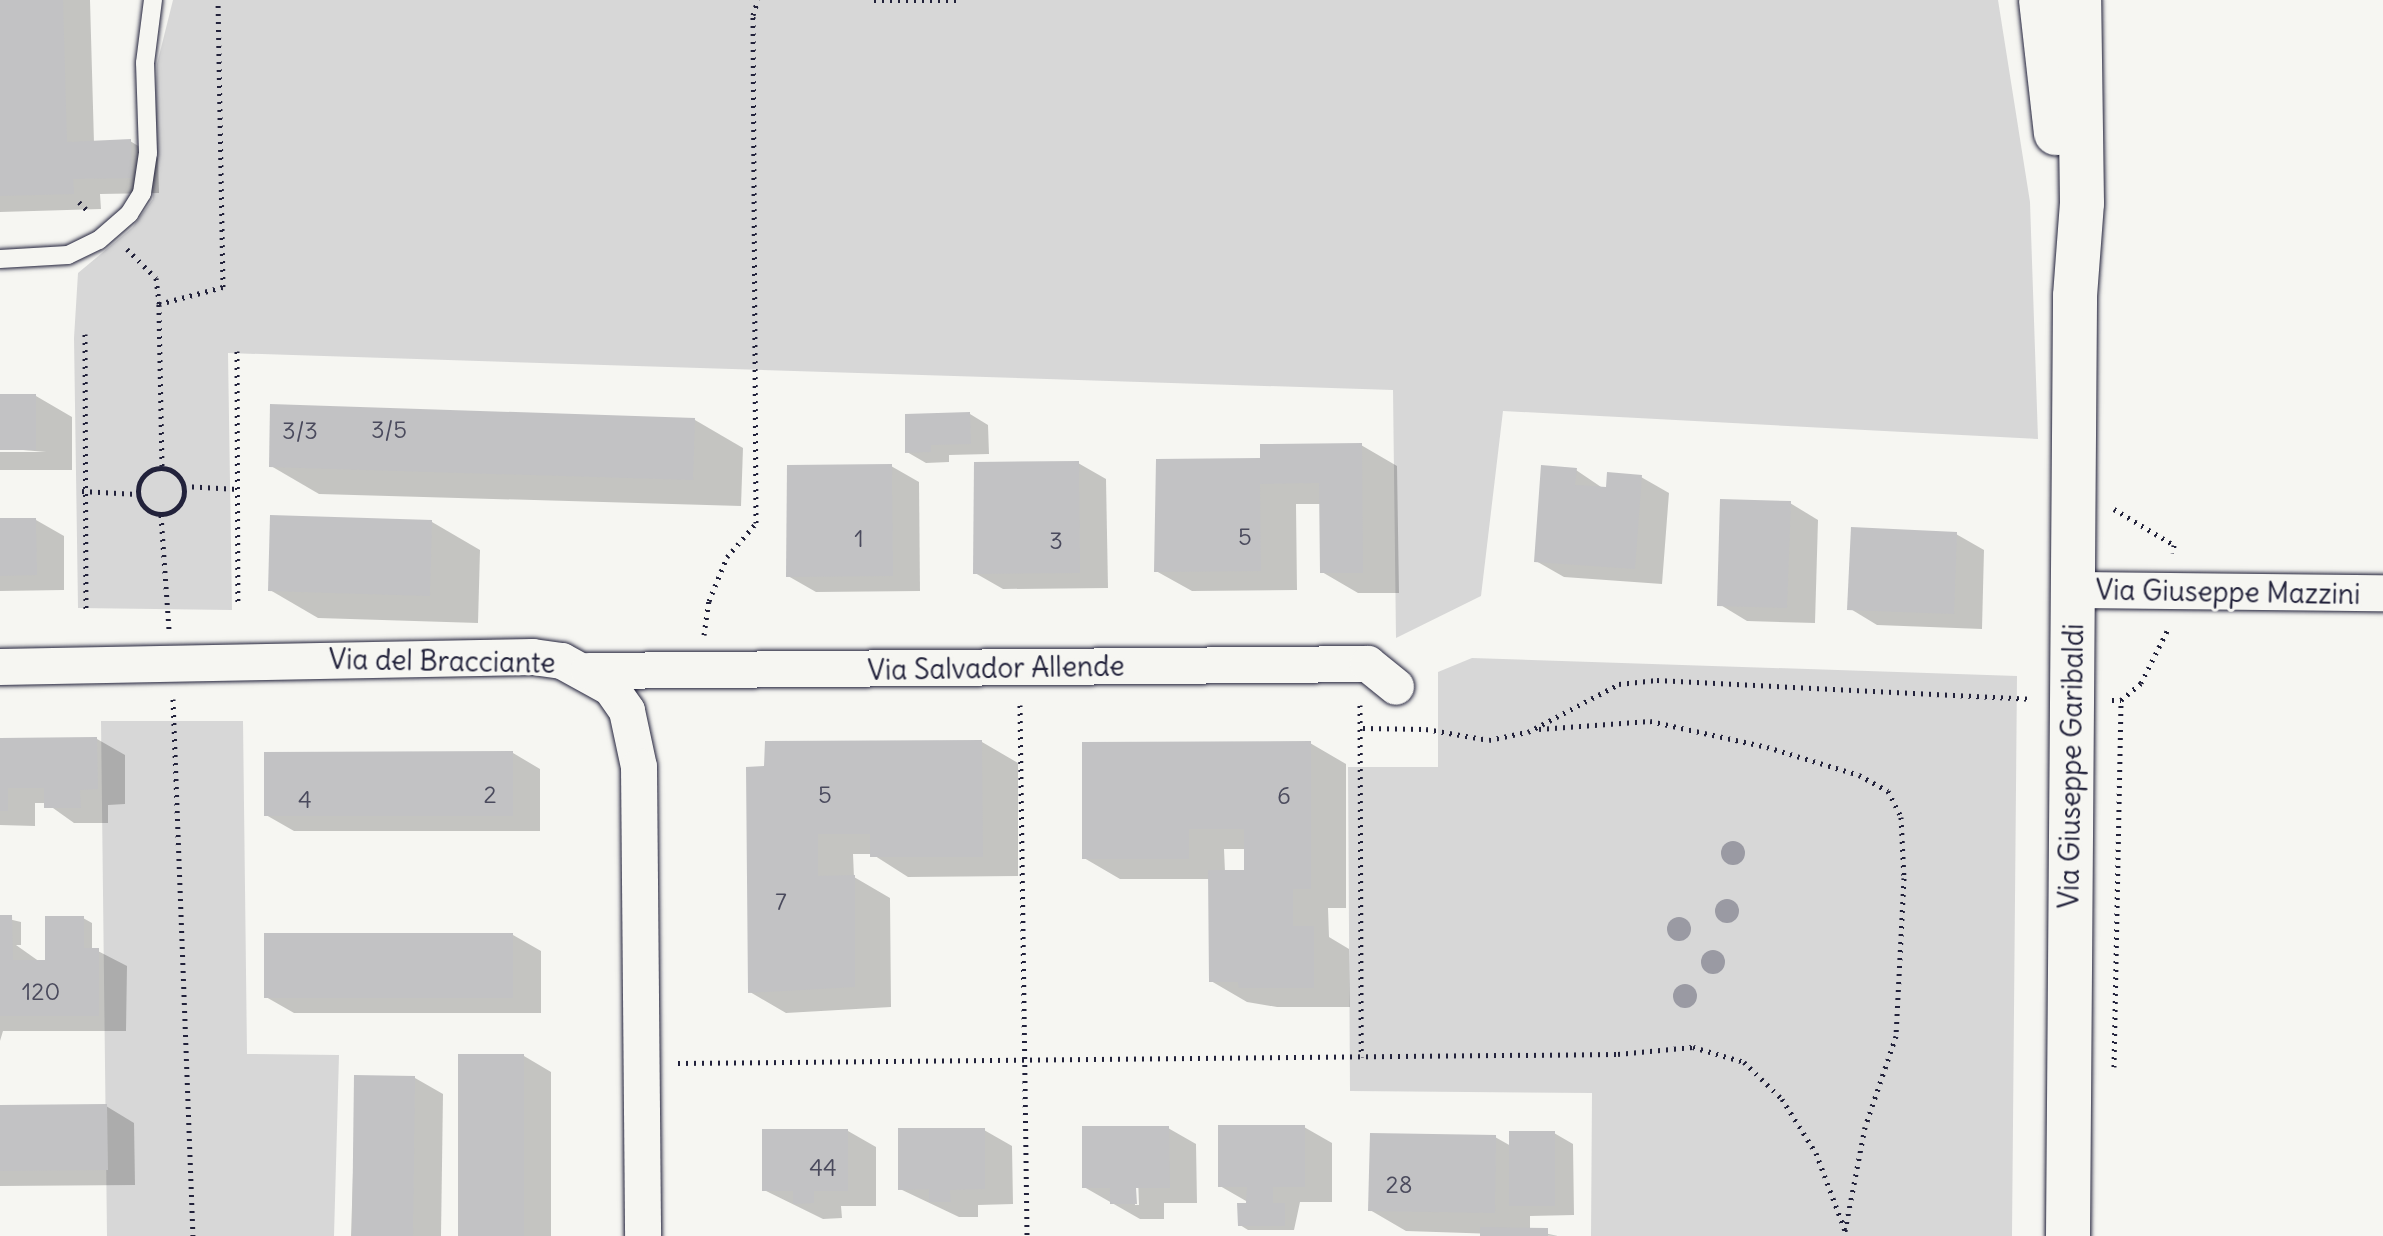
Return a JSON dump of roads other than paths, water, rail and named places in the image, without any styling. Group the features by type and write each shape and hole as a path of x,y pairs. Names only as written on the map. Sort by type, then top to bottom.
{"street":[{"name":"Via Giuseppe Garibaldi","path":"2041,0 2075,296"},
{"name":"Via Giuseppe Garibaldi","path":"2068,1236 2075,296 2082,203 2079,0"},
{"name":"Via Giuseppe Mazzini","path":"2073,590 2383,593"},
{"name":"Via del Bracciante","path":"0,667 171,661 533,657 589,671 611,688 627,711 639,767 643,1236"},
{"name":"Via Salvador Allende","path":"589,671 1368,664 1396,687"}],"lane":[{"path":"0,259 68,255 89,245 129,214 142,193 148,153 145,63 153,0"}]}
